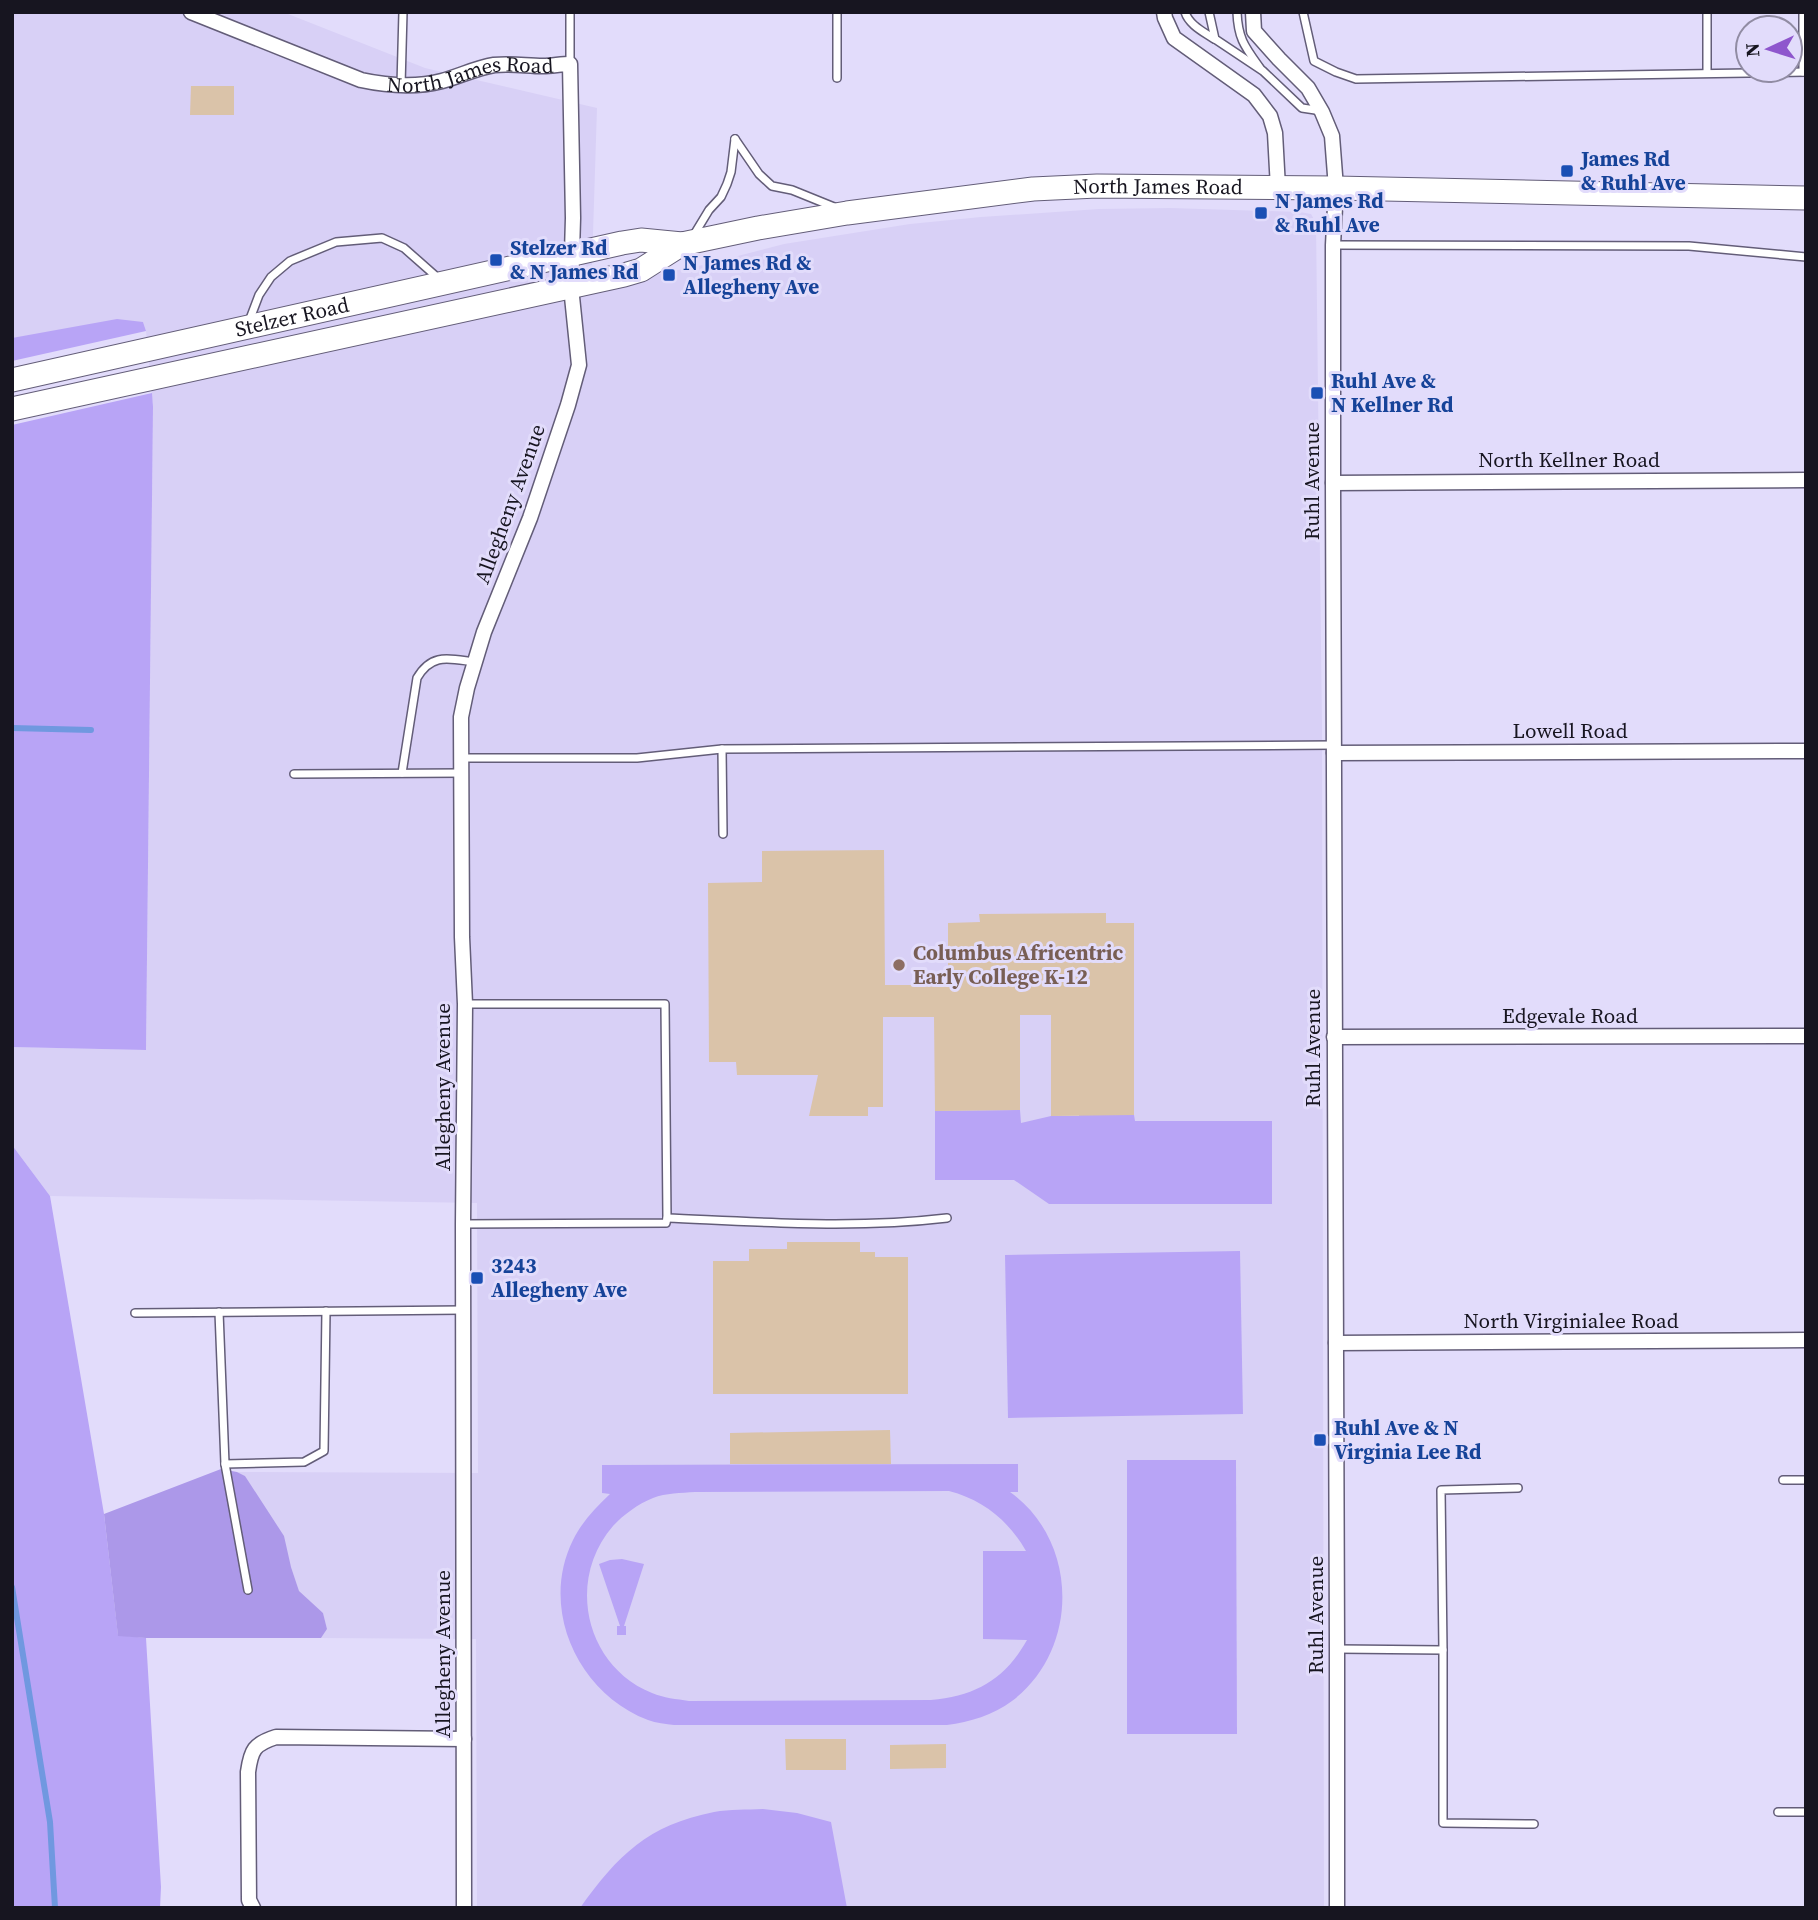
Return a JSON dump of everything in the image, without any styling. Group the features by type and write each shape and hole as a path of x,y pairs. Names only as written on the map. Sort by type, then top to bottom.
{"main road":[{"name":"North James Road","path":"572,255 641,240 685,243 847,213 1033,189 1097,186 1806,198"},
{"name":"North James Road","path":"571,287 640,270 685,243"},
{"name":"Stelzer Road","path":"12,380 572,255"},
{"name":"Stelzer Road","path":"12,409 571,287"}],"street":[{"name":"North James Road","path":"191,12 361,80 401,86 443,80 498,65 570,64 571,287"},
{"path":"1164,12 1174,38 1254,95 1270,116 1275,133 1278,188"},
{"name":"Ruhl Avenue","path":"1253,12 1254,31 1308,88 1322,111 1332,136 1336,188 1333,245 1332,483 1337,1908"},
{"name":"Allegheny Avenue","path":"464,1908 465,1004 461,717 484,632 530,518 579,365 571,287"},
{"name":"North Kellner Road","path":"1332,483 1806,480"},
{"name":"Lowell Road","path":"1334,749 1806,751"},
{"name":"Edgevale Road","path":"1334,1037 1806,1036"},
{"name":"North Virginialee Road","path":"1336,1343 1806,1340"},
{"path":"253,1908 249,1900 248,1772 250,1754 261,1741 276,1737 464,1739"}],"lane":[{"path":"401,86 403,12"},
{"path":"570,12 570,64"},
{"path":"837,12 837,78"},
{"path":"1185,12 1186,17 1197,27 1263,71 1302,108 1322,111"},
{"path":"1209,12 1215,39"},
{"path":"1237,12 1237,30 1263,71"},
{"path":"1303,12 1314,61 1356,79 1734,73"},
{"path":"1707,12 1707,73"},
{"path":"685,243 721,197 731,173 735,139 759,174 772,186 792,190 847,213"},
{"path":"246,327 259,295 271,277 290,261 336,242 382,237 404,248 444,284"},
{"path":"1333,245 1689,246 1806,257"},
{"path":"402,774 416,678 421,670 436,659 475,662"},
{"path":"294,774 402,774 462,766 637,758 722,749 1334,749"},
{"path":"722,749 723,834"},
{"path":"463,1224 666,1223 667,1218 665,1004 465,1004"},
{"path":"667,1218 812,1224 889,1224 947,1218"},
{"path":"135,1313 463,1310"},
{"path":"225,1464 304,1462 324,1451 326,1311"},
{"path":"219,1312 225,1464 248,1590"},
{"path":"1783,1480 1806,1480"},
{"path":"1518,1488 1441,1490 1443,1823 1534,1824"},
{"path":"1337,1649 1443,1650"},
{"path":"1778,1812 1806,1812"}],"shaded area":[{"name":"Columbus Africentric Early College K-12","path":"12,12 283,12 425,68 597,108 592,265 587,293 595,287 703,265 784,244 910,224 1099,209 1170,208 1311,214 1316,223 1322,728 1324,1908 477,1908 476,1639 321,1638 327,1629 323,1613 299,1592 291,1567 245,1476 237,1472 478,1473 477,1203 50,1196 12,1145 12,1047 146,1050 153,407 143,322 12,338"},
{"path":"117,319 143,322 146,331 12,361 12,338"},
{"path":"152,393 146,1050 12,1047 12,425"},
{"path":"1079,1095 1098,1115 1134,1115 1135,1121 1272,1121 1272,1204 1049,1204 1014,1180 935,1180 935,1111 1020,1110 1021,1123 1051,1116 1079,1116"},
{"path":"12,1145 50,1196 104,1514 118,1635 146,1638 160,1908 12,1908"},
{"path":"1240,1251 1243,1414 1008,1418 1005,1255"},
{"path":"1127,1460 1236,1460 1237,1734 1127,1734"},
{"path":"1018,1464 1018,1492 1010,1492 1033,1513 1049,1538 1059,1566 1062,1596 1059,1625 1050,1654 1034,1679 1012,1701 989,1714 956,1724 674,1725 648,1720 623,1707 602,1690 585,1669 572,1646 563,1620 561,1593 564,1566 573,1540 589,1515 610,1494 602,1493 602,1465","holes":["949,1491 984,1506 1003,1521 1026,1551 983,1551 983,1639 1027,1640 999,1675 975,1690 931,1700 689,1701 657,1695 629,1680 611,1663 598,1643 590,1620 587,1595 590,1571 598,1548 621,1518 653,1498 695,1492"]},
{"path":"221,1469 245,1476 284,1536 299,1591 323,1613 327,1629 321,1638 118,1636 104,1514"},
{"path":"622,1559 644,1564 624,1626 626,1635 617,1635 617,1626 620,1626 599,1564"},
{"path":"763,1809 797,1813 831,1822 847,1908 580,1908 608,1872 653,1834 671,1825 714,1812"}],"building":[{"path":"191,86 234,86 234,115 190,115"},
{"path":"884,850 885,985 948,985 948,923 980,922 979,914 1106,913 1106,923 1134,923 1134,1115 1051,1116 1051,1015 1020,1015 1020,1110 935,1111 934,1017 883,1017 883,1107 868,1107 868,1116 809,1116 818,1075 737,1075 736,1062 709,1062 708,883 762,882 762,851"},
{"path":"787,1242 860,1242 860,1252 875,1252 875,1257 908,1257 908,1394 713,1394 713,1261 749,1261 749,1249 787,1249"},
{"path":"890,1430 891,1464 730,1464 730,1433"},
{"path":"785,1739 846,1739 846,1770 786,1770"},
{"path":"946,1744 946,1768 890,1769 890,1745"}],"waterway":[{"path":"12,728 91,730"},
{"path":"12,1587 50,1822 55,1908"}],"place":[{"name":"James Rd & Ruhl Ave","path":"1567,171"},
{"name":"N James Rd & Ruhl Ave","path":"1261,213"},
{"name":"Stelzer Rd & N James Rd","path":"496,260"},
{"name":"N James Rd & Allegheny Ave","path":"669,275"},
{"name":"Ruhl Ave & N Kellner Rd","path":"1317,393"},
{"name":"Columbus Africentric Early College K-12","path":"899,965"},
{"name":"3243 Allegheny Ave","path":"477,1278"},
{"name":"Ruhl Ave & N Virginia Lee Rd","path":"1320,1440"}]}
